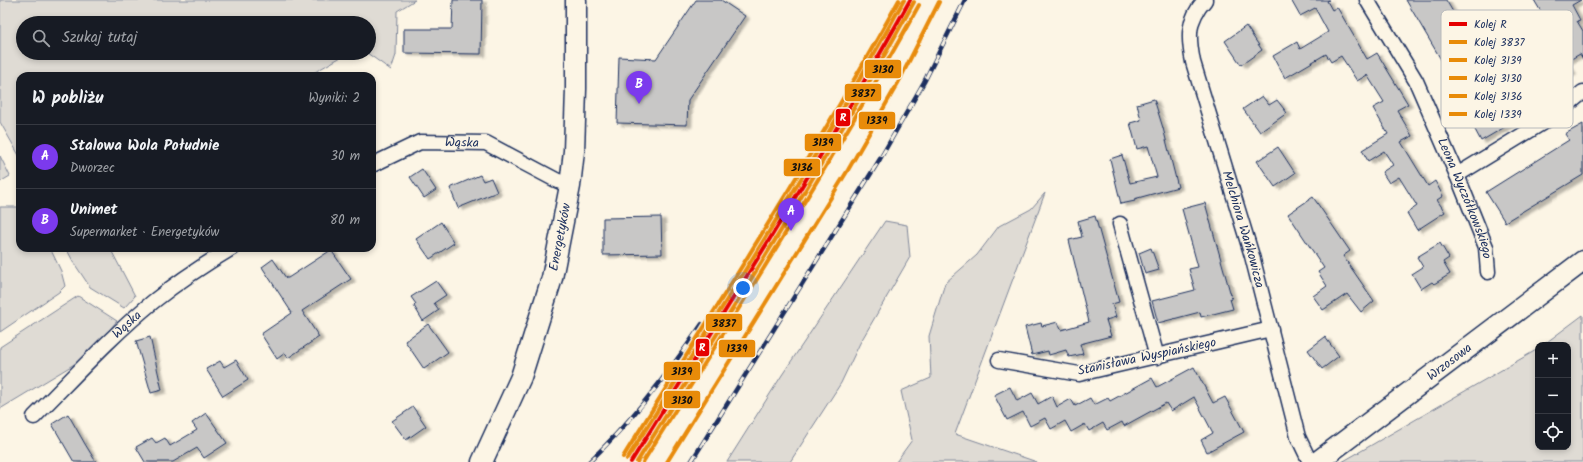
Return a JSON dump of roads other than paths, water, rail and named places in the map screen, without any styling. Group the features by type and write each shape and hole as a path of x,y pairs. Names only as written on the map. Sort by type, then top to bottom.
{"main road":[{"name":"Energetyków","path":"482,462 521,377 552,278 570,186 575,129 576,0"},
{"name":"Wrzosowa","path":"1317,462 1583,261"}],"street":[{"name":"Melchiora Wańkowicza","path":"1205,0 1199,6 1192,20 1189,32 1192,56 1250,248 1298,437 1310,462"},
{"name":"Leona Wyczółkowskiego","path":"1367,0 1416,81 1457,174 1486,247 1488,272"},
{"path":"1573,100 1583,92"},
{"path":"1457,174 1533,128"},
{"name":"Wąska","path":"376,163 420,142 486,143 570,186"},
{"path":"1120,224 1157,357"},
{"name":"Wąska","path":"34,417 117,334 154,301 195,271 226,252"},
{"name":"Stanisława Wyspiańskiego","path":"998,360 1079,374 1157,357 1271,329"}],"railway":[{"path":"691,462 880,159 924,82 965,0"},
{"path":"589,462 620,430 649,396 702,324"}],"rail line":[{"name":"3136","path":"623,457 799,173 899,0"},
{"name":"3139","path":"627,459 734,289 804,174 904,0"},
{"name":"R","path":"631,462 809,175 910,0"},
{"name":"3837","path":"637,462 814,176 914,2"},
{"name":"1339","path":"667,462 848,170 898,83 939,2"},
{"name":"3130","path":"643,462 819,178 919,5"}],"place":[{"name":"Unimet","path":"639,104"},
{"name":"Stalowa Wola Południe","path":"791,231"}]}
